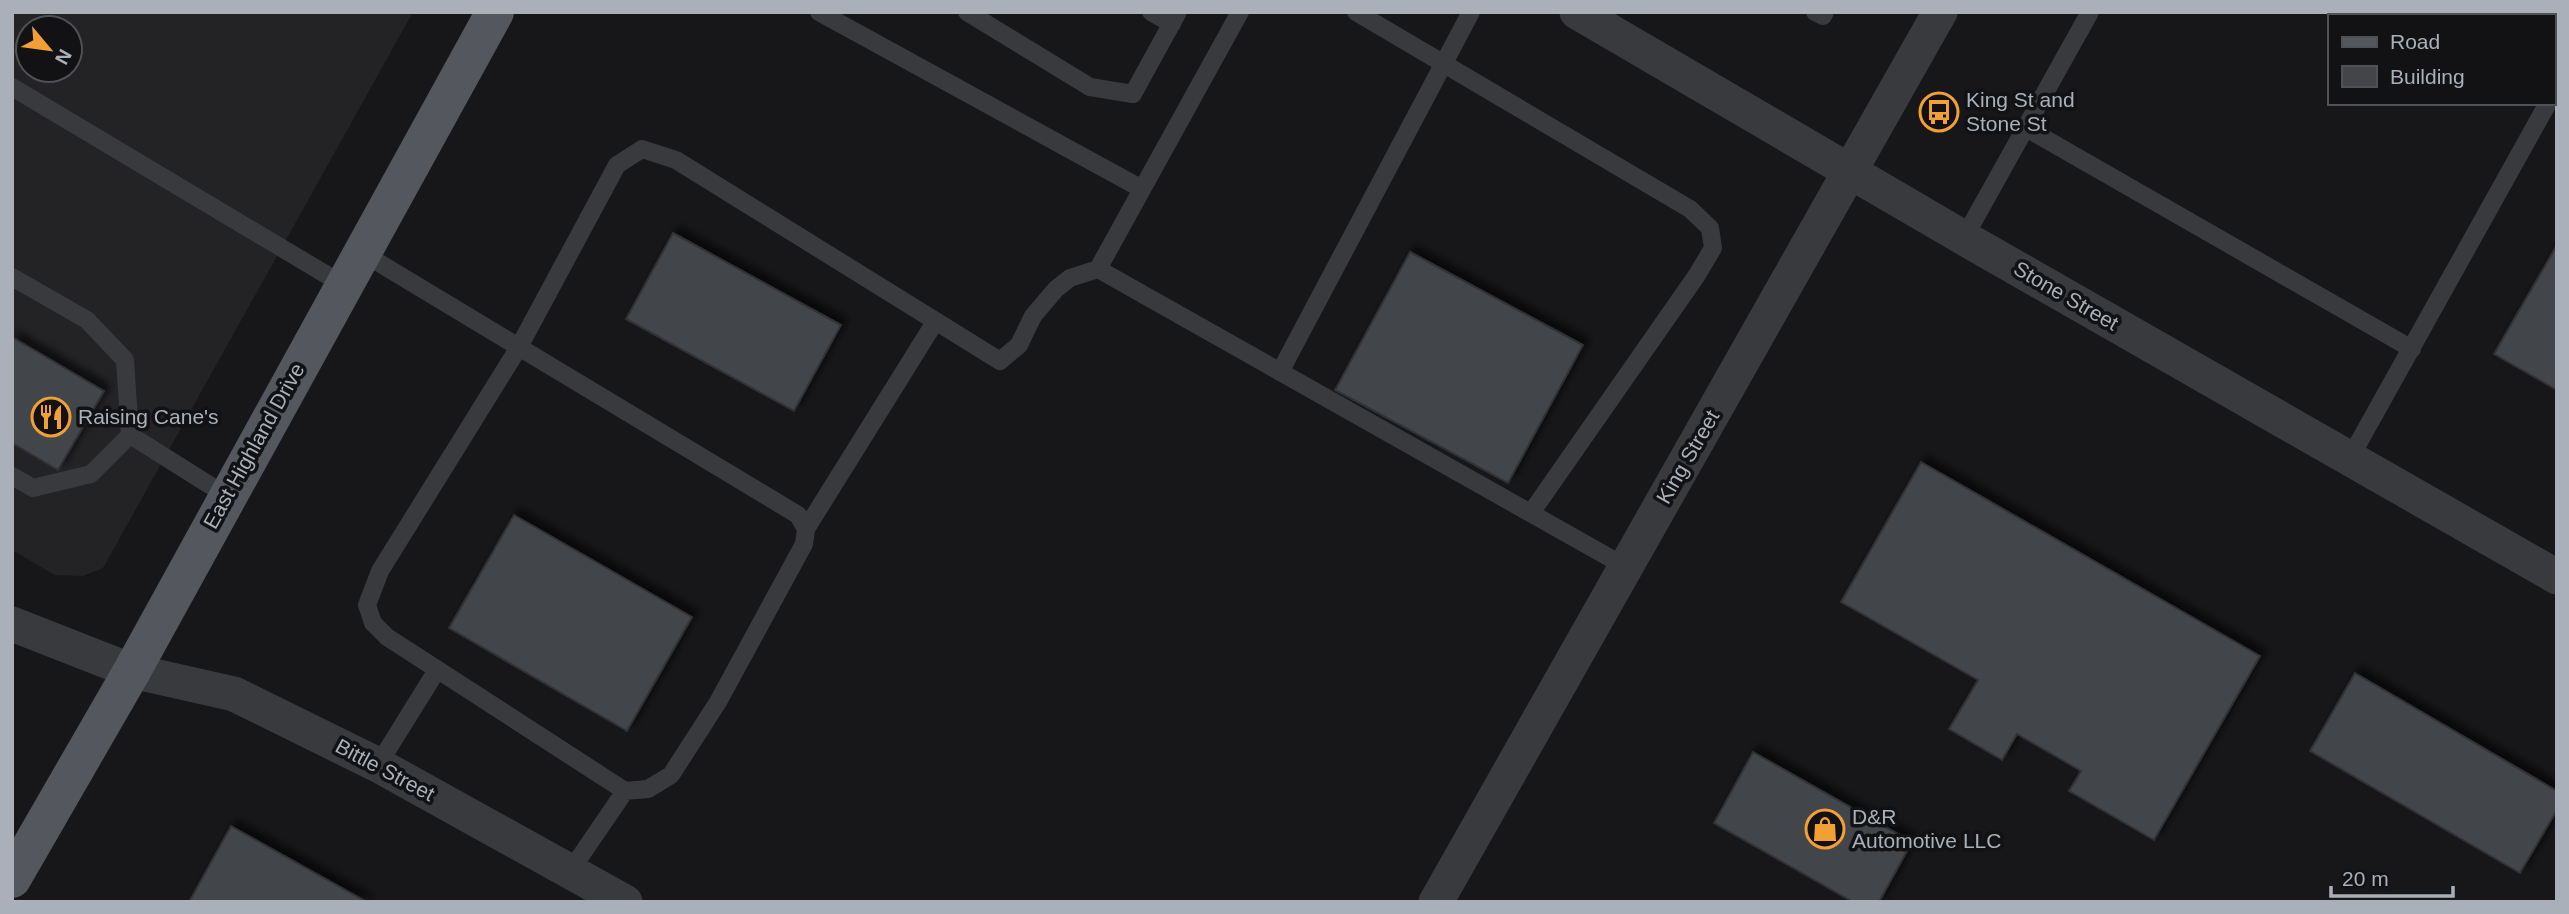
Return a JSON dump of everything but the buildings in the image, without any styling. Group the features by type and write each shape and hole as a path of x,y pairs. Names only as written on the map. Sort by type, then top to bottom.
{"main road":[{"name":"East Highland Drive","path":"12,879 132,671 342,284 495,12"}],"street":[{"name":"Stone Street","path":"1577,12 1850,173 2557,577"},
{"name":"King Street","path":"1436,902 1940,12"},
{"name":"Bittle Street","path":"12,624 132,671 234,694 378,765 625,902"}],"lane":[{"path":"819,12 1142,189"},
{"path":"967,12 1090,87 1133,94 1175,18 1151,12"},
{"path":"935,322 806,529 804,544 718,702 671,775 648,789 625,791 387,637 373,623 367,605 380,571 519,347 617,165 642,149 676,160 1000,361 1019,345 1033,316 1056,289 1070,278 1098,269 1240,12"},
{"path":"1356,12 1690,209 1710,228 1713,248 1697,275 1531,513"},
{"path":"1280,372 1471,12"},
{"path":"1815,12 1823,16 1825,12"},
{"path":"1964,238 2090,12"},
{"path":"12,87 342,284"},
{"path":"2350,458 2547,105"},
{"path":"2026,128 2412,349"},
{"path":"361,252 799,515 806,529"},
{"path":"1098,269 1626,567"},
{"path":"12,277 87,320 125,360 130,435 91,474 33,488 12,476"},
{"path":"130,435 227,496"},
{"path":"378,765 437,670"},
{"path":"571,870 625,791"}],"shaded area":[{"path":"12,12 413,12 103,568 83,576 55,575 12,550"}],"place":[{"name":"King St and Stone St","path":"1939,112"},
{"name":"Raising Cane's","path":"51,417"},
{"name":"D&R Automotive LLC","path":"1825,829"}]}
